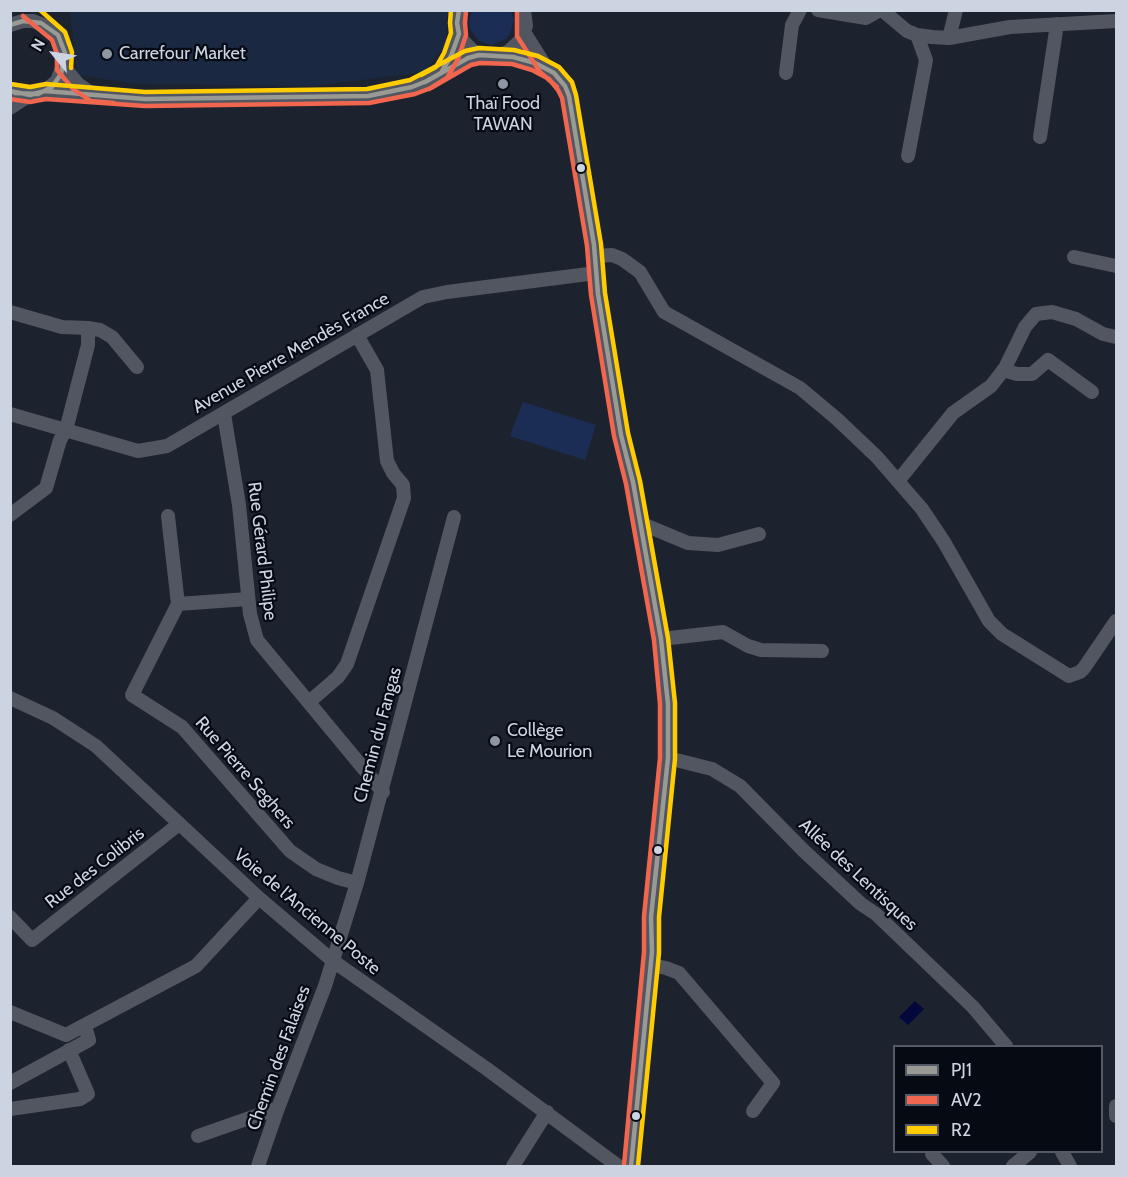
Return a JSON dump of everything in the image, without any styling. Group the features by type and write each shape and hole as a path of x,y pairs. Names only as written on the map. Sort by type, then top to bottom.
{"street":[{"path":"10,17 12,10"},
{"path":"28,10 41,23 51,28 62,43 65,53 64,67 57,81 45,91"},
{"path":"459,10 457,23 459,34 467,46 480,54"},
{"path":"786,73 792,25 800,10"},
{"path":"818,10 866,18 881,10 898,25 918,35 949,38 1066,19 1116,21"},
{"path":"949,38 956,10"},
{"path":"500,56 515,47 527,18"},
{"path":"527,18 538,56 565,86 569,96 621,435 633,482 661,639 668,704 668,758 651,917 651,965 631,1167"},
{"path":"1040,137 1066,19"},
{"path":"10,25 23,21 41,23"},
{"path":"441,73 451,56 459,34"},
{"path":"908,156 926,60 918,35"},
{"path":"10,91 21,95 45,91 145,99 368,96 412,87 480,54 520,58 546,67"},
{"path":"64,67 78,84 94,94"},
{"path":"10,108 30,95"},
{"path":"594,256 612,255 622,259 640,272 664,312 800,388 877,457 922,509 944,542 989,621 1002,634 1070,676 1084,668 1116,621"},
{"path":"1074,257 1116,266"},
{"name":"Avenue Pierre Mendès France","path":"10,414 138,451 167,446 413,302 434,294 596,273"},
{"path":"10,312 62,327 100,330 112,337 137,367"},
{"path":"898,481 953,413 991,386 1003,370 1024,327 1036,314 1052,312 1110,335"},
{"path":"10,515 46,488 60,440 66,430 88,345 88,328"},
{"path":"309,702 338,677 347,664 404,498 403,484 393,473 387,461 377,370 357,335"},
{"path":"1003,370 1017,374 1032,374 1048,360 1092,392"},
{"name":"Rue Gérard Philipe","path":"224,414 239,505 248,599 257,640 382,792"},
{"path":"168,516 178,604 248,599"},
{"name":"Chemin du Fangas","path":"333,961 382,792 454,517"},
{"path":"640,523 688,543 718,545 759,534"},
{"name":"Rue Pierre Seghers","path":"178,604 132,695 182,727 290,851 316,869 357,883"},
{"path":"661,639 723,632 748,646 761,650 822,651"},
{"name":"Voie de l'Ancienne Poste","path":"10,698 53,718 96,746 259,898 333,961 547,1112 618,1167"},
{"name":"Allée des Lentisques","path":"668,758 712,769 740,786 804,851 876,915 973,1007 1004,1045"},
{"name":"Rue des Colibris","path":"10,917 32,940 179,824"},
{"path":"10,1012 66,1035 196,966 259,898"},
{"name":"Chemin des Falaises","path":"258,1167 278,1108 326,986 333,961"},
{"path":"651,965 679,973 773,1083 753,1111"},
{"path":"10,1083 89,1040 85,1026"},
{"path":"10,1109 80,1099 88,1094 69,1050"},
{"path":"1116,1106 1116,1116"},
{"path":"198,1136 278,1108"},
{"path":"513,1167 547,1112"},
{"path":"1013,1167 1029,1153"},
{"path":"1063,1153 1070,1167"},
{"path":"932,1154 943,1167"}],"shaded area":[{"path":"70,11 449,11 446,45 424,72 314,86 137,84 77,75"},
{"path":"472,11 511,11 514,20 510,34 506,39 492,45 479,41 470,29 469,21"},
{"path":"523,402 596,425 585,460 510,436"},
{"path":"915,1001 924,1009 908,1025 899,1017"}],"transit line":[{"name":"R2","path":"40,10 65,32 72,52 71,68"},
{"name":"R2","path":"421,75 436,67 444,53 451,33 451,10"},
{"name":"PJ1","path":"425,82 441,73 451,56 459,34 457,23 459,10"},
{"name":"AV2","path":"429,89 447,78 458,59 466,35 466,11"},
{"name":"AV2","path":"517,11 517,36 540,72 557,87"},
{"name":"AV2","path":"23,16 52,40 57,54 57,70 73,89 91,101 114,103"},
{"name":"PJ1","path":"10,25 23,21 41,23 58,35 65,53 61,74 52,87 38,94 15,93"},
{"name":"R2","path":"11,84 30,87 46,84 145,92 367,89 410,80 465,51 479,48 514,50 538,56 559,67 572,82 601,244 605,293 628,433 640,481 668,638 675,703 675,759 638,1166"},
{"name":"PJ1","path":"10,91 30,95 45,91 145,99 368,96 412,87 468,58 479,55 513,57 535,63 554,73 565,86 569,96 594,245 598,294 621,435 633,482 661,639 668,704 668,758 651,917 652,952 631,1166"},
{"name":"AV2","path":"10,99 30,102 46,99 145,106 369,103 415,94 431,88 471,65 480,63 512,64 532,70 549,79 558,90 562,98 587,246 591,295 614,436 626,484 654,640 660,704 660,758 644,916 644,952 624,1165"}],"place":[{"name":"Carrefour Market","path":"107,54"},
{"name":"Thaï Food TAWAN","path":"503,84"},
{"name":"Collège Le Mourion","path":"495,741"}]}
